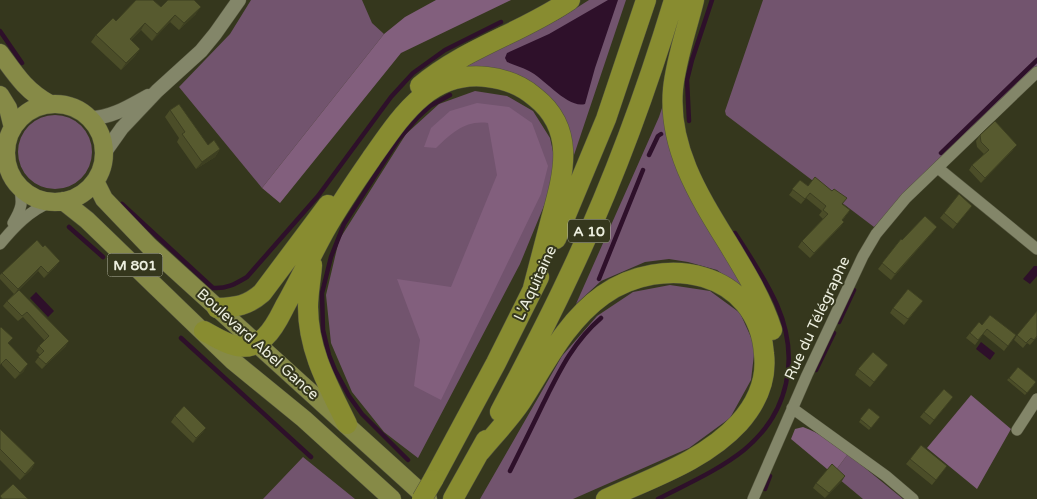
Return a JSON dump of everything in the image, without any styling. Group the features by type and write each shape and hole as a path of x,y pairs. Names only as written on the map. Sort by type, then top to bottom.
{"highway":[{"path":"217,308 243,305 252,301 262,292 336,194 393,114 419,87 454,61 544,16 570,0"},
{"name":"L'Aquitaine","path":"422,499 430,490 492,371 534,288 566,218 624,68 646,0"},
{"name":"L'Aquitaine","path":"453,499 480,452 544,328 590,229 634,119 674,0"},
{"path":"632,499 707,460 734,441 751,424 764,405 775,376 775,346 768,316 752,283 700,195 682,154 675,132 673,89 694,0"},
{"path":"204,331 236,347 258,344 267,336 276,324 325,231 363,171 400,120 413,105 431,90 448,82 470,76 498,78 512,82 526,90 537,98 555,121 562,138 564,151 563,174 534,288"},
{"path":"313,254 308,307 312,340 320,369 347,424"},
{"path":"480,452 519,404 569,329 603,295 616,287 641,277 669,272 695,274 709,278 721,284 741,299 756,322 761,334 764,354 764,375 755,400 728,434 703,452 659,475 606,499"}],"main road":[{"path":"0,54 25,87 50,104"},
{"path":"0,94 8,108 13,128"},
{"path":"19,186 10,173 6,158 7,142 13,128 25,114 41,106 50,104 71,106 90,118 102,137 104,152 102,167 95,181 85,192 57,202"},
{"name":"Boulevard Abel Gance","path":"95,181 104,199 149,246 347,424 430,490"},
{"name":"M 801","path":"19,186 33,197 57,202"},
{"name":"Boulevard Abel Gance","path":"57,202 87,220 233,361 304,420 392,499"}],"street":[{"path":"104,152 122,128 157,90 201,51 239,0"},
{"name":"Rue du Télégraphe","path":"752,499 859,264 876,234 906,198 1037,72"},
{"path":"90,118 112,114 157,90"},
{"path":"938,168 1037,249"},
{"path":"2,242 20,211 22,204 19,186"},
{"path":"2,242 37,208 57,202"},
{"path":"1017,430 1037,399"},
{"path":"792,408 878,470 913,499"}],"shaded area":[{"path":"251,0 362,0 372,23 384,34 262,188 179,87 230,34"},
{"path":"436,0 511,0 401,53 280,203 262,188 384,34 405,17"},
{"path":"589,0 626,0 574,155 568,129 553,103 449,74 473,59 559,19"},
{"path":"608,0 618,0 585,104 571,102 524,68 507,62 505,58 507,53 549,34"},
{"path":"763,0 1037,0 1037,66 874,227 726,115 725,111"},
{"path":"475,91 507,96 533,111 550,138 556,165 548,196 520,264 418,458 384,432 352,392 331,343 326,295 339,240 406,134 439,104"},
{"path":"477,103 509,107 532,123 548,166 541,194 441,400 414,386 420,340 397,279 451,287 497,175 488,123 472,124 459,129 436,148 424,147 431,128 450,111"},
{"path":"663,105 674,157 743,289 717,270 669,259 645,262 601,281 576,304 659,117"},
{"path":"48,115 62,115 76,121 86,131 92,145 92,159 86,173 76,183 62,189 48,189 34,183 24,173 18,159 18,145 24,131 34,121"},
{"path":"1034,266 1037,266 1037,276 1030,284 1023,279"},
{"path":"670,285 710,291 740,313 755,346 751,380 730,418 689,448 573,499 480,499 562,356 597,316 633,292"},
{"path":"36,292 54,311 48,317 30,298"},
{"path":"981,342 995,353 990,360 976,349"},
{"path":"971,395 1011,429 977,489 927,448"},
{"path":"803,427 821,435 848,454 833,474 791,439 795,429"},
{"path":"848,454 903,499 863,499 833,474"},
{"path":"303,457 355,499 263,499"}],"building":[{"path":"136,0 153,0 161,7 168,0 194,0 201,7 184,23 175,15 157,34 145,23 130,39 140,49 126,63 96,35 113,18 116,21"},
{"path":"179,104 208,145 214,140 220,149 202,162 182,134 185,132 170,110"},
{"path":"995,121 1017,145 985,178 972,165 989,150 981,142 980,135"},
{"path":"815,177 832,191 834,189 847,198 842,204 850,210 842,220 844,222 814,253 802,241 828,214 823,210 826,206 810,193 805,199 792,189 800,180 808,186"},
{"path":"959,194 972,206 957,224 944,213"},
{"path":"925,216 937,227 895,274 882,263 901,239"},
{"path":"37,240 43,247 45,245 60,261 48,273 41,266 18,289 2,273"},
{"path":"908,289 923,301 908,319 893,308"},
{"path":"19,290 69,341 46,364 38,357 44,351 39,346 49,336 27,312 22,316 7,301"},
{"path":"1037,311 1037,336 1034,340 1031,338 1026,343 1017,335"},
{"path":"990,315 1016,335 1008,346 987,329 978,340 970,333 979,322 982,325"},
{"path":"1,327 13,338 8,343 28,364 20,373 6,359 0,365"},
{"path":"873,352 888,365 874,382 858,369"},
{"path":"1018,367 1036,382 1027,393 1009,378"},
{"path":"944,389 953,397 934,420 924,412"},
{"path":"184,406 206,428 196,438 175,416"},
{"path":"869,408 880,417 871,428 860,419"},
{"path":"0,429 35,463 25,474 0,449"},
{"path":"921,445 947,466 936,480 910,459"},
{"path":"832,464 845,476 829,493 816,483"},
{"path":"13,484 28,499 2,499 0,496"}],"waterway":[{"path":"689,121 687,80 712,0"},
{"path":"122,204 213,288 223,288 235,284 247,277 318,196 391,97 413,73 445,50 501,22"},
{"path":"0,31 22,63"},
{"path":"941,153 1037,60"},
{"path":"408,460 362,414 349,396 335,370 323,330 322,293 331,257 344,224 398,140 430,106 450,95"},
{"path":"649,155 658,136 661,134"},
{"path":"599,279 643,170"},
{"path":"69,227 103,257"},
{"path":"658,499 713,470 744,450 771,419 780,402 786,383 789,364 784,325 768,286 735,233"},
{"path":"839,322 854,290"},
{"path":"510,471 561,369 582,337 601,318"},
{"path":"816,370 834,333"},
{"path":"181,338 311,457"},
{"path":"765,489 770,476"}]}
